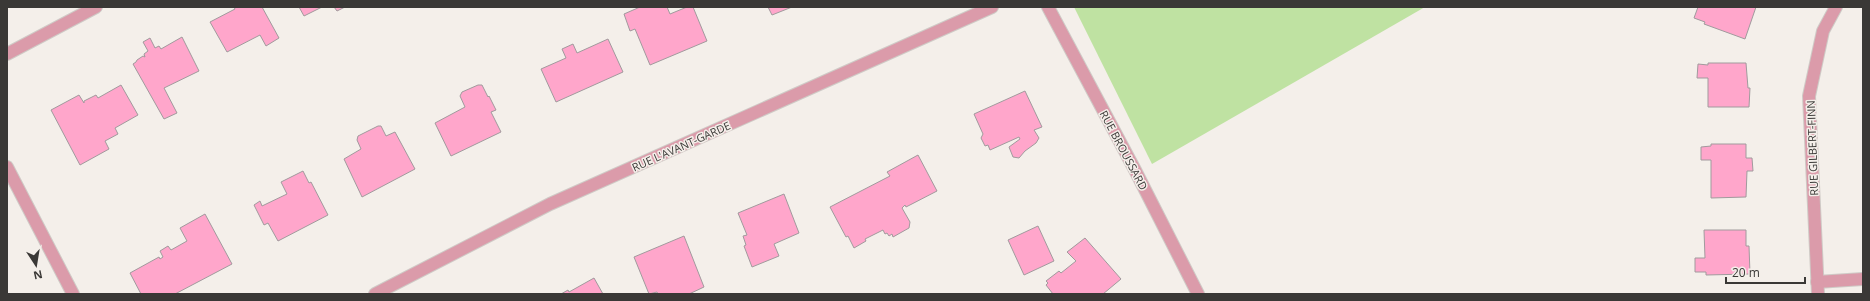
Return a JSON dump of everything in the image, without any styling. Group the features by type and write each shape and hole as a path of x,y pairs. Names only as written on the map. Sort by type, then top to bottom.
{"street":[{"path":"7,54 96,7"},
{"name":"RUE L'AVANT-GARDE","path":"375,294 550,204 992,7"},
{"name":"RUE BROUSSARD","path":"1048,7 1136,170 1198,294"},
{"name":"RUE GILBERT-FINN","path":"1818,288 1809,96 1823,31 1836,7"},
{"path":"7,168 73,294"},
{"path":"1818,288 1863,279"}],"green space":[{"path":"1074,7 1425,7 1152,164"}],"building":[{"path":"234,7 262,7 279,38 266,46 260,35 227,52 210,22 235,9"},
{"path":"299,7 322,7 304,16"},
{"path":"334,7 345,7 337,11"},
{"path":"640,7 667,7 670,14 687,7 693,7 707,41 650,65 635,29 630,31 624,14"},
{"path":"768,7 792,7 772,15"},
{"path":"1698,7 1756,7 1745,39 1704,24 1705,22 1694,18"},
{"path":"182,37 199,71 164,88 177,113 164,119 133,64 143,56 145,57 144,54 148,51 143,42 150,38 155,48 159,46 161,49"},
{"path":"608,39 623,72 556,102 541,69 566,58 562,49 573,44 577,53"},
{"path":"1708,63 1746,63 1748,88 1750,88 1749,107 1708,107 1708,78 1697,78 1698,64 1708,65"},
{"path":"121,85 138,115 115,128 118,134 105,141 109,149 80,165 51,110 79,95 84,103 84,101 96,95 98,98"},
{"path":"478,85 482,85 496,110 491,112 501,132 451,156 435,123 465,107 460,96 462,92"},
{"path":"1025,91 1042,127 1034,130 1039,138 1036,143 1025,151 1019,158 1013,157 1009,147 1020,139 1019,137 990,150 988,145 985,146 981,138 983,134 974,114"},
{"path":"381,126 386,136 395,132 415,169 362,197 344,159 361,149 357,140 358,136"},
{"path":"1711,144 1746,144 1746,158 1752,158 1753,171 1747,171 1746,197 1711,198 1711,160 1701,160 1701,147 1711,146"},
{"path":"918,155 937,191 906,207 905,205 902,208 910,222 909,228 893,237 892,234 889,236 887,233 885,234 883,230 865,239 866,241 854,248 848,236 846,237 830,207 890,176 887,172"},
{"path":"303,171 309,183 311,182 328,215 278,241 268,223 264,225 254,205 260,201 262,206 287,194 281,182"},
{"path":"784,194 799,233 774,244 779,256 752,267 744,246 746,245 743,236 747,235 738,213"},
{"path":"205,214 232,264 175,294 141,294 130,273 159,257 160,259 163,257 160,251 168,246 171,250 187,241 180,228"},
{"path":"1038,226 1054,261 1024,275 1008,240"},
{"path":"1704,230 1746,230 1746,246 1749,246 1750,274 1706,275 1706,272 1695,272 1695,258 1705,258"},
{"path":"684,236 704,287 689,294 658,294 657,292 649,294 634,257"},
{"path":"1085,238 1121,279 1103,294 1053,294 1046,285 1048,283 1046,281 1059,271 1061,273 1076,261 1067,252"},
{"path":"594,278 603,294 561,294 568,290 569,292"}]}
